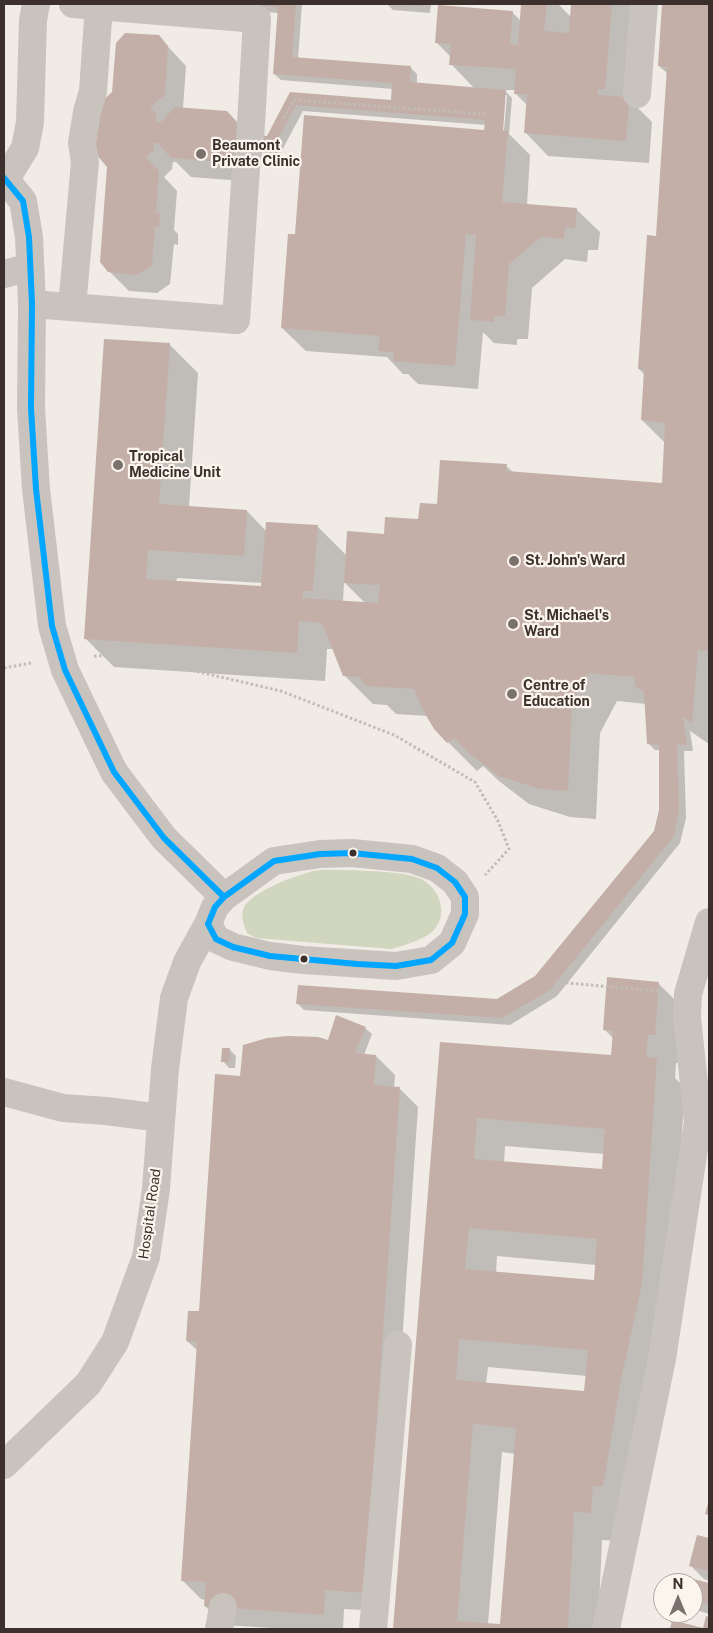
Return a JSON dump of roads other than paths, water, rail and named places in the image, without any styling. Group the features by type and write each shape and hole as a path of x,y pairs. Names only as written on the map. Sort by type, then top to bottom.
{"lane":[{"path":"36,4 33,20 30,122 27,140 25,148 5,178 23,200 29,237 32,304 31,408 36,490 52,626 65,670 114,772 164,838 224,897 274,861 320,854 352,853 412,859 437,868 455,882 465,897 465,914 452,943 432,960 396,966 294,959 233,948 216,939 208,924"},
{"path":"637,94 644,4"},
{"path":"32,304 236,320 246,168 250,141 257,19 86,5 93,91 87,112 82,143 85,162 72,307"},
{"path":"4,274 30,266"},
{"name":"Hospital Road","path":"4,1465 88,1384 115,1342 146,1258 156,1189 165,1070 174,998 187,962 215,907 224,897"},
{"path":"606,1629 662,1359 698,1122 687,1017 688,994 709,922"},
{"path":"4,1092 62,1108 161,1118"},
{"path":"373,1629 398,1344"}],"place":[{"name":"Beaumont Private Clinic","path":"201,154"},
{"name":"Tropical Medicine Unit","path":"118,465"},
{"name":"St. John's Ward","path":"514,561"},
{"name":"St. Michael's Ward","path":"513,624"},
{"name":"Centre of Education","path":"512,694"}]}
